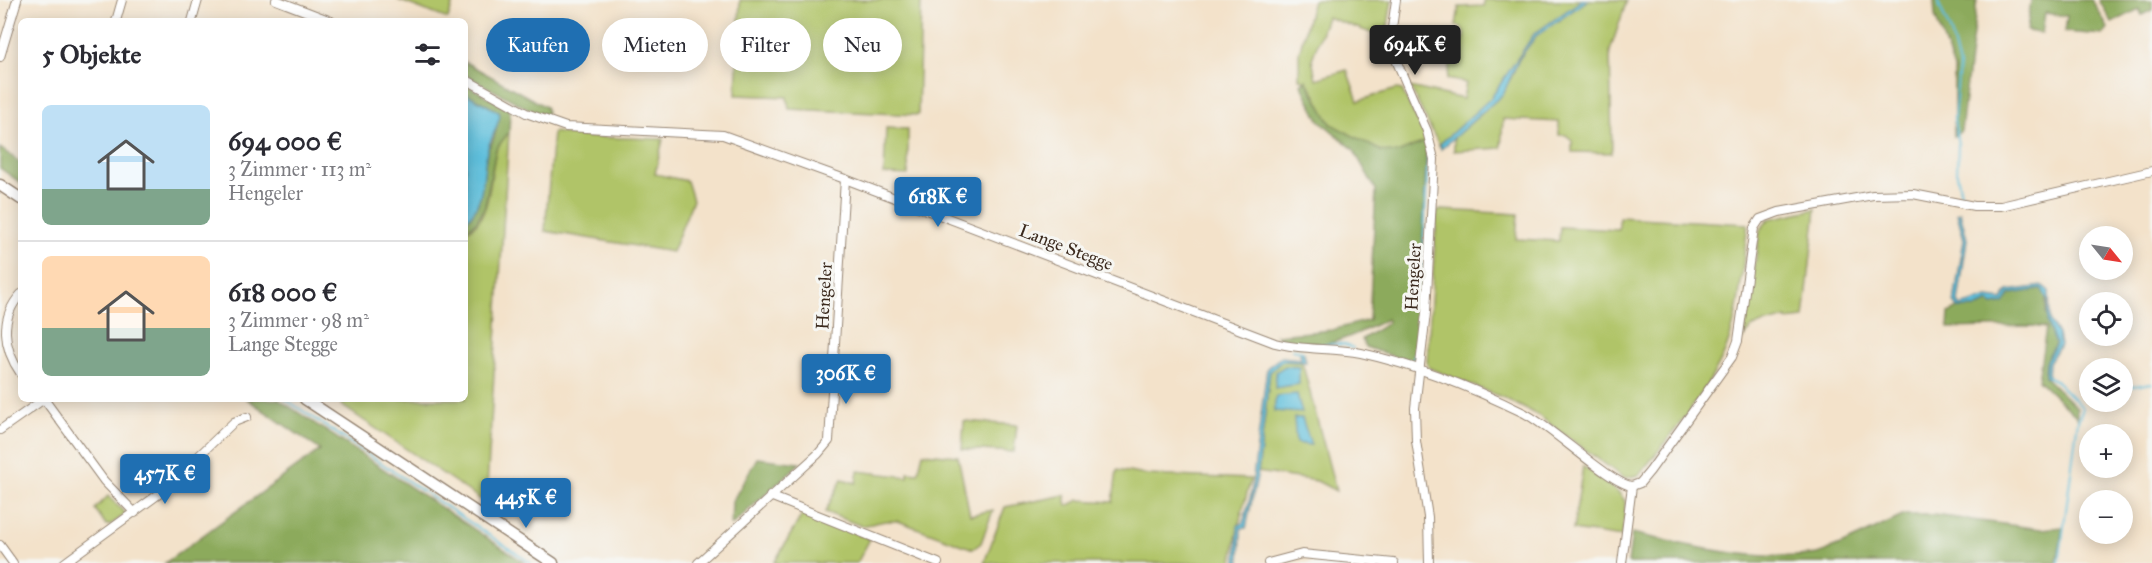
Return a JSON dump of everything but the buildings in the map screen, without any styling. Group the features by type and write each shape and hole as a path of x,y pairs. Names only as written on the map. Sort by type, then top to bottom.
{"main road":[{"path":"0,184 18,197"},
{"path":"310,402 553,563"}],"street":[{"path":"0,57 17,0"},
{"path":"117,18 122,0"},
{"path":"193,18 198,0"},
{"path":"276,0 323,18"},
{"name":"Hengeler","path":"1396,0 1392,28 1396,60 1427,131 1434,159 1421,371 1415,426 1428,517 1429,563"},
{"name":"Lange Stegge","path":"468,81 526,113 566,127 723,135 845,179 1275,343 1306,350 1352,352 1421,371 1546,424 1617,481 1632,486"},
{"path":"1622,563 1632,486 1640,483 1650,471 1732,357 1738,341 1754,228 1760,219 1779,212 1898,193 1974,206 2008,205 2152,171"},
{"name":"Hengeler","path":"698,563 825,448 831,432 845,179"},
{"path":"18,297 8,307 1,332 6,351 18,369"},
{"path":"0,430 39,402"},
{"path":"44,402 104,481 135,513"},
{"path":"64,563 135,513 195,461 234,422 247,417"},
{"path":"770,496 938,563"},
{"path":"0,545 13,563"},
{"path":"1268,563 1302,554 1394,563"}],"green space":[{"path":"398,0 454,0 448,18"},
{"path":"740,0 921,0 918,115 789,109 787,97 736,95 737,72 811,72 811,18 739,18"},
{"path":"1313,0 1392,0 1387,31 1377,35 1327,17 1312,59 1316,79 1347,70 1358,101 1396,89 1402,90 1427,141 1405,151 1391,153 1351,137 1330,122 1313,91 1305,81 1299,78 1299,53"},
{"path":"1484,0 1582,0 1534,34 1491,98 1440,144 1440,147 1410,87 1463,99 1466,83 1447,79 1455,43 1464,40 1465,35 1461,27 1456,26 1459,7 1484,6"},
{"path":"1588,0 1627,0 1610,51 1612,153 1572,152 1572,140 1566,135 1559,135 1559,122 1503,119 1501,148 1454,151 1454,137 1486,110 1511,78 1519,59 1536,36"},
{"path":"1934,0 1977,0 1961,131 1954,136 1954,69 1935,16"},
{"path":"2031,0 2092,0 2108,28 2103,35 2065,32 2067,16 2045,13 2042,33 2027,31"},
{"path":"2099,0 2152,0 2152,10 2142,15 2139,9 2112,23"},
{"path":"468,64 546,107 547,113 543,115 468,77"},
{"path":"1306,80 1331,124 1381,151 1397,153 1427,141 1418,356 1410,362 1365,347 1362,339 1388,323 1387,319 1346,338 1317,346 1302,346 1276,335 1332,330 1369,320 1376,190 1353,149 1319,120 1301,84"},
{"path":"468,86 510,110 509,132 496,149 485,206 477,221 468,229 468,218 476,207 482,189 487,152 494,137 499,112 468,95"},
{"path":"886,128 908,129 908,175 884,174"},
{"path":"509,132 486,503 341,405 342,402 468,402 468,230 481,218 488,196 496,151"},
{"path":"553,132 589,137 663,139 655,174 687,181 693,200 672,252 545,231"},
{"path":"0,148 18,161 18,181 0,168"},
{"path":"1816,209 1804,318 1787,320 1787,318 1752,327 1744,339 1760,230 1769,219"},
{"path":"1441,210 1518,214 1516,239 1559,241 1560,227 1619,230 1619,217 1748,224 1735,317 1721,361 1688,413 1639,475 1624,478 1539,416 1504,398 1429,368 1427,363 1437,212"},
{"path":"2042,289 2046,294 2046,312 2056,344 2046,360 2045,377 2077,408 2077,417 2038,380 2046,328 2032,326 1948,328 1949,313 1958,308 1975,308 1990,302 1993,305 2003,303 2010,294"},
{"path":"1282,361 1302,362 1336,491 1317,481 1258,472 1270,372"},
{"path":"251,402 283,402 525,563 165,563 320,450"},
{"path":"964,421 1017,425 1014,452 962,449"},
{"path":"923,453 958,456 970,515 993,510 981,543 973,549 898,521 862,526 825,512 842,479 856,483 858,471 908,477 908,472 918,473"},
{"path":"757,458 800,463 731,526 732,502"},
{"path":"1583,466 1620,494 1625,501 1622,537 1573,530"},
{"path":"1117,470 1146,475 1251,479 1237,531 1233,563 984,563 1005,507 1065,495 1067,506 1079,500 1113,502"},
{"path":"108,496 126,514 110,525 106,525 95,509"},
{"path":"803,513 870,539 857,563 774,563"},
{"path":"1905,515 1934,515 2041,529 2063,527 2057,563 1628,563 1632,533 1724,552 1795,556 1817,554 1828,550"}],"water":[{"path":"1582,0 1588,0 1536,36 1519,59 1503,94 1441,149 1440,144 1491,98 1534,34"},
{"path":"468,95 499,112 500,116 487,151 480,197 468,219"},
{"path":"1960,212 1967,239 1958,302 1961,306 1988,298 2002,300 2008,291 2043,286 2049,291 2050,322 2058,334 2060,345 2049,362 2048,377 2045,377 2046,360 2056,344 2047,323 2048,302 2042,289 2010,294 2004,303 1993,305 1989,302 1975,308 1958,308 1954,302 1964,239 1957,213"},
{"path":"1300,353 1304,353 1306,362 1282,361 1270,372 1258,472 1246,528 1241,528 1240,563 1237,563 1238,525 1243,524 1251,495 1267,368 1281,357 1301,359"},
{"path":"1285,366 1299,367 1299,384 1275,388 1276,372"},
{"path":"1297,394 1302,413 1274,411 1276,396"},
{"path":"1294,418 1302,418 1311,445 1296,443"}],"waterway":[{"path":"1937,0 1951,33 1959,66 1954,119 1958,145 1957,174 1961,194"},
{"path":"1420,310 1428,156"},
{"path":"1406,362 1412,361 1418,348 1419,324"},
{"path":"1318,345 1343,344 1353,348"},
{"path":"1292,350 1303,352"},
{"path":"2047,376 2055,380 2083,408 2078,420 2059,563"},
{"path":"2133,386 2152,383"},
{"path":"290,402 531,563"}]}
